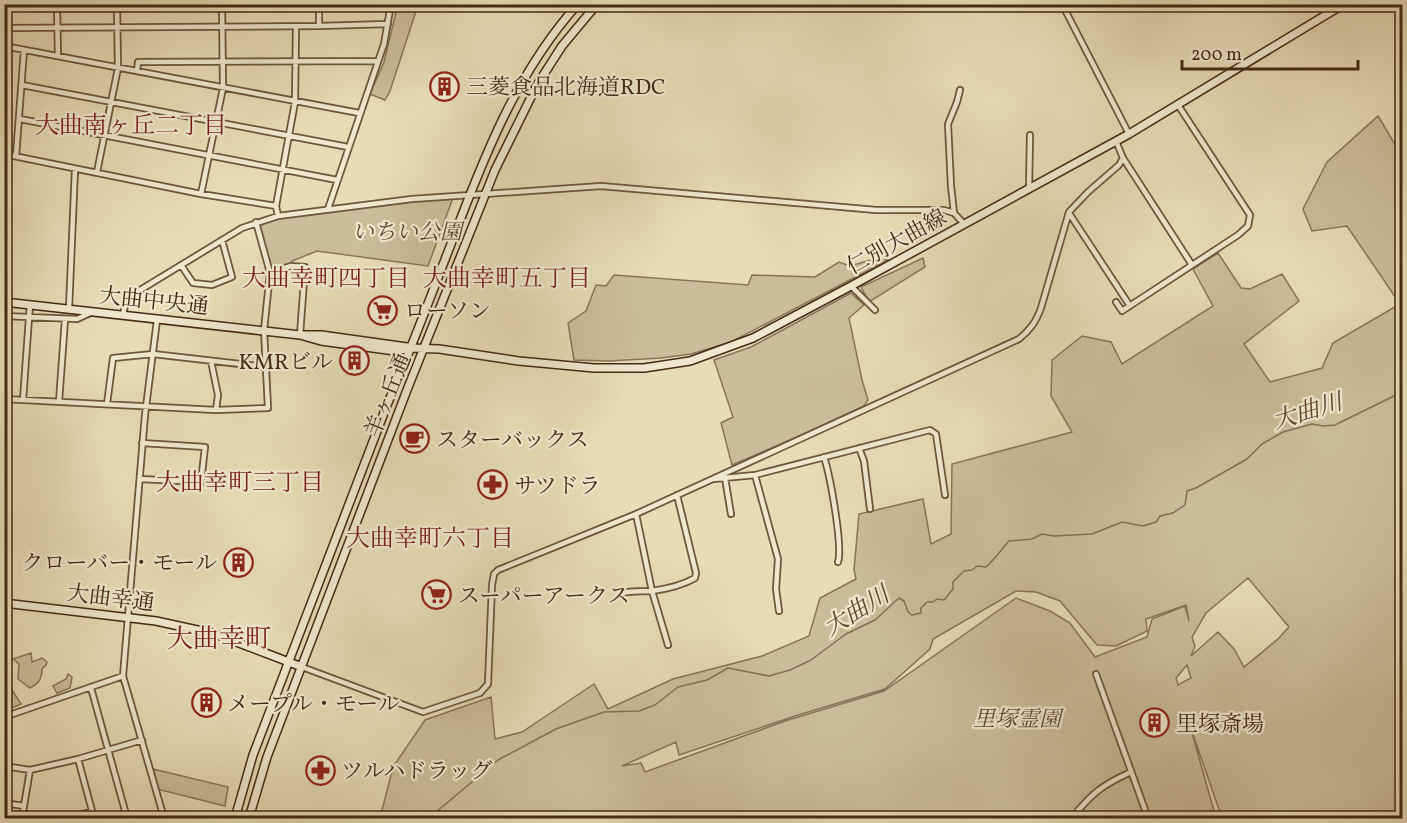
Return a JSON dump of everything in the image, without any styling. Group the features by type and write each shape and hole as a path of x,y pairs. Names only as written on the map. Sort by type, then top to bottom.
{"main road":[{"name":"羊ヶ丘通","path":"235,819 253,755 470,195 523,80 554,33 578,4"},
{"name":"羊ヶ丘通","path":"249,819 267,757 495,170 537,85 561,46 597,4"},
{"name":"仁別大曲線","path":"424,349 594,368 644,368 690,361 753,338 1129,134 1344,4"},
{"name":"大曲中央通","path":"4,302 264,330 300,335 321,341 395,351 411,348 424,349"},
{"name":"大曲幸通","path":"4,603 128,617 180,626 214,634 302,667"}],"street":[{"path":"57,4 58,56"},
{"path":"97,172 118,68 117,4"},
{"path":"201,194 222,88 222,4"},
{"path":"319,4 319,26"},
{"path":"328,209 378,61 392,4"},
{"path":"1062,4 1129,134"},
{"path":"4,28 388,24"},
{"path":"278,216 276,206 295,102 296,26"},
{"path":"4,46 360,113"},
{"path":"16,156 24,50"},
{"path":"137,71 138,62 378,61"},
{"path":"22,85 348,147"},
{"path":"954,213 948,124 960,90"},
{"path":"1116,302 1122,311 1238,235 1248,226 1250,215 1178,105"},
{"path":"20,119 337,180"},
{"path":"1029,189 1030,135"},
{"path":"1116,141 1123,158 1192,266"},
{"path":"4,154 201,194 276,206"},
{"path":"302,667 423,712 480,693 488,684 494,574 510,565 636,514 1019,339 1037,320 1069,212 1119,165 1123,158"},
{"path":"69,309 75,169"},
{"path":"123,315 126,300 132,295 256,222 278,216 412,199 601,186 876,210 944,210 954,213 964,224"},
{"path":"1069,212 1130,306"},
{"path":"4,399 216,410 268,408 264,330 270,273 256,222"},
{"path":"181,265 193,283 212,285 232,277 222,240"},
{"path":"270,273 291,266 305,267 300,335"},
{"path":"851,286 875,310"},
{"path":"23,400 30,304"},
{"path":"4,316 77,319 92,311"},
{"path":"60,402 65,319"},
{"path":"157,320 142,443 123,676 164,819"},
{"path":"107,404 113,358 153,354 266,367"},
{"path":"211,361 218,395 216,410"},
{"path":"709,480 755,475 930,430 936,434 945,495"},
{"path":"140,478 201,482 206,447 142,443"},
{"path":"859,448 863,455 870,509"},
{"path":"824,457 834,508 838,561"},
{"path":"858,473 865,471"},
{"path":"755,475 777,559 776,589 779,611"},
{"path":"724,478 731,514"},
{"path":"623,593 652,591 688,582 695,578 696,573 677,495"},
{"path":"636,514 652,591 668,645"},
{"path":"1096,674 1148,819"},
{"path":"4,717 123,676"},
{"path":"91,688 127,819"},
{"path":"4,766 30,770 142,740"},
{"path":"78,759 94,819"},
{"path":"22,819 30,770"},
{"path":"1072,819 1085,801 1104,785 1131,772"},
{"path":"4,803 24,806"},
{"path":"65,819 92,812"}],"green space":[{"path":"398,4 418,5 385,100 370,94 384,62"},
{"name":"里塚霊園","path":"1378,116 1402,156 1402,818 1222,818 1190,726 1216,818 380,818 393,767 425,720 491,697 495,739 522,732 594,684 608,709 673,679 762,656 809,636 820,598 856,579 854,570 859,514 923,499 931,544 951,534 952,464 1072,432 1051,396 1052,360 1082,336 1111,342 1122,364 1213,306 1193,269 1218,253 1241,288 1250,289 1282,274 1299,301 1244,344 1270,382 1322,368 1333,343 1400,304 1347,226 1312,231 1303,209 1327,162","holes":["1248,578 1289,627 1244,667 1234,649 1218,632 1191,656 1195,646 1192,637 1206,613","1016,591 1036,592 1060,601 1097,645 1116,646 1147,631 1146,619 1186,605 1189,621 1185,606 1152,619 1147,637 1095,657 1070,623 1050,611 1016,598 884,691 785,721 645,772 641,763 622,766 676,742 679,755 798,715 885,689 930,649 933,639","1187,665 1191,678 1178,685 1176,678"]},
{"name":"いちい公園","path":"454,195 428,266 317,251 292,261 291,266 270,273 256,222 278,216"},
{"path":"881,257 888,260 731,342 691,354 661,358 609,361 574,360 568,323 586,311 596,285 606,286 614,275 748,285 752,275 815,277 839,262 850,266"},
{"path":"923,258 925,267 869,302 861,287"},
{"path":"851,293 864,305 849,318 868,400 864,406 732,465 721,423 733,417 714,360 751,347"},
{"path":"31,653 32,662 42,658 47,662 42,669 39,681 30,688 18,679 19,664 13,659"},
{"path":"68,674 72,677 70,688 57,693 53,686 66,679"},
{"path":"10,687 21,704 5,711 5,690"},
{"path":"153,769 228,787 225,806 157,789"}],"waterway":[{"name":"大曲川","path":"429,818 498,760 556,729 604,712 639,711 655,705 678,687 707,680 728,668 769,676 790,670 811,660 846,634 875,620 899,598 904,601 908,612 912,615 921,613 921,608 927,602 937,599 944,600 953,589 953,582 964,571 972,570 977,566 986,567 1009,541 1032,539 1042,534 1054,536 1092,534 1122,522 1143,526 1156,522 1160,516 1173,513 1185,505 1187,491 1247,459 1262,444 1283,432 1312,424 1335,425 1402,392"}],"place":[{"name":"三菱食品北海道RDC","path":"445,86"},
{"name":"ローソン","path":"383,310"},
{"name":"KMRビル","path":"354,361"},
{"name":"スターバックス","path":"415,439"},
{"name":"サツドラ","path":"493,485"},
{"name":"クローバー・モール","path":"238,562"},
{"name":"スーパーアークス","path":"437,595"},
{"name":"メープル・モール","path":"206,703"},
{"name":"里塚斎場","path":"1155,723"},
{"name":"ツルハドラッグ","path":"320,770"}],"district":[{"name":"大曲南ヶ丘二丁目","path":"131,125"},
{"name":"大曲幸町四丁目","path":"326,278"},
{"name":"大曲幸町五丁目","path":"507,278"},
{"name":"大曲幸町三丁目","path":"240,482"},
{"name":"大曲幸町六丁目","path":"430,538"},
{"name":"大曲幸町","path":"219,638"}]}
